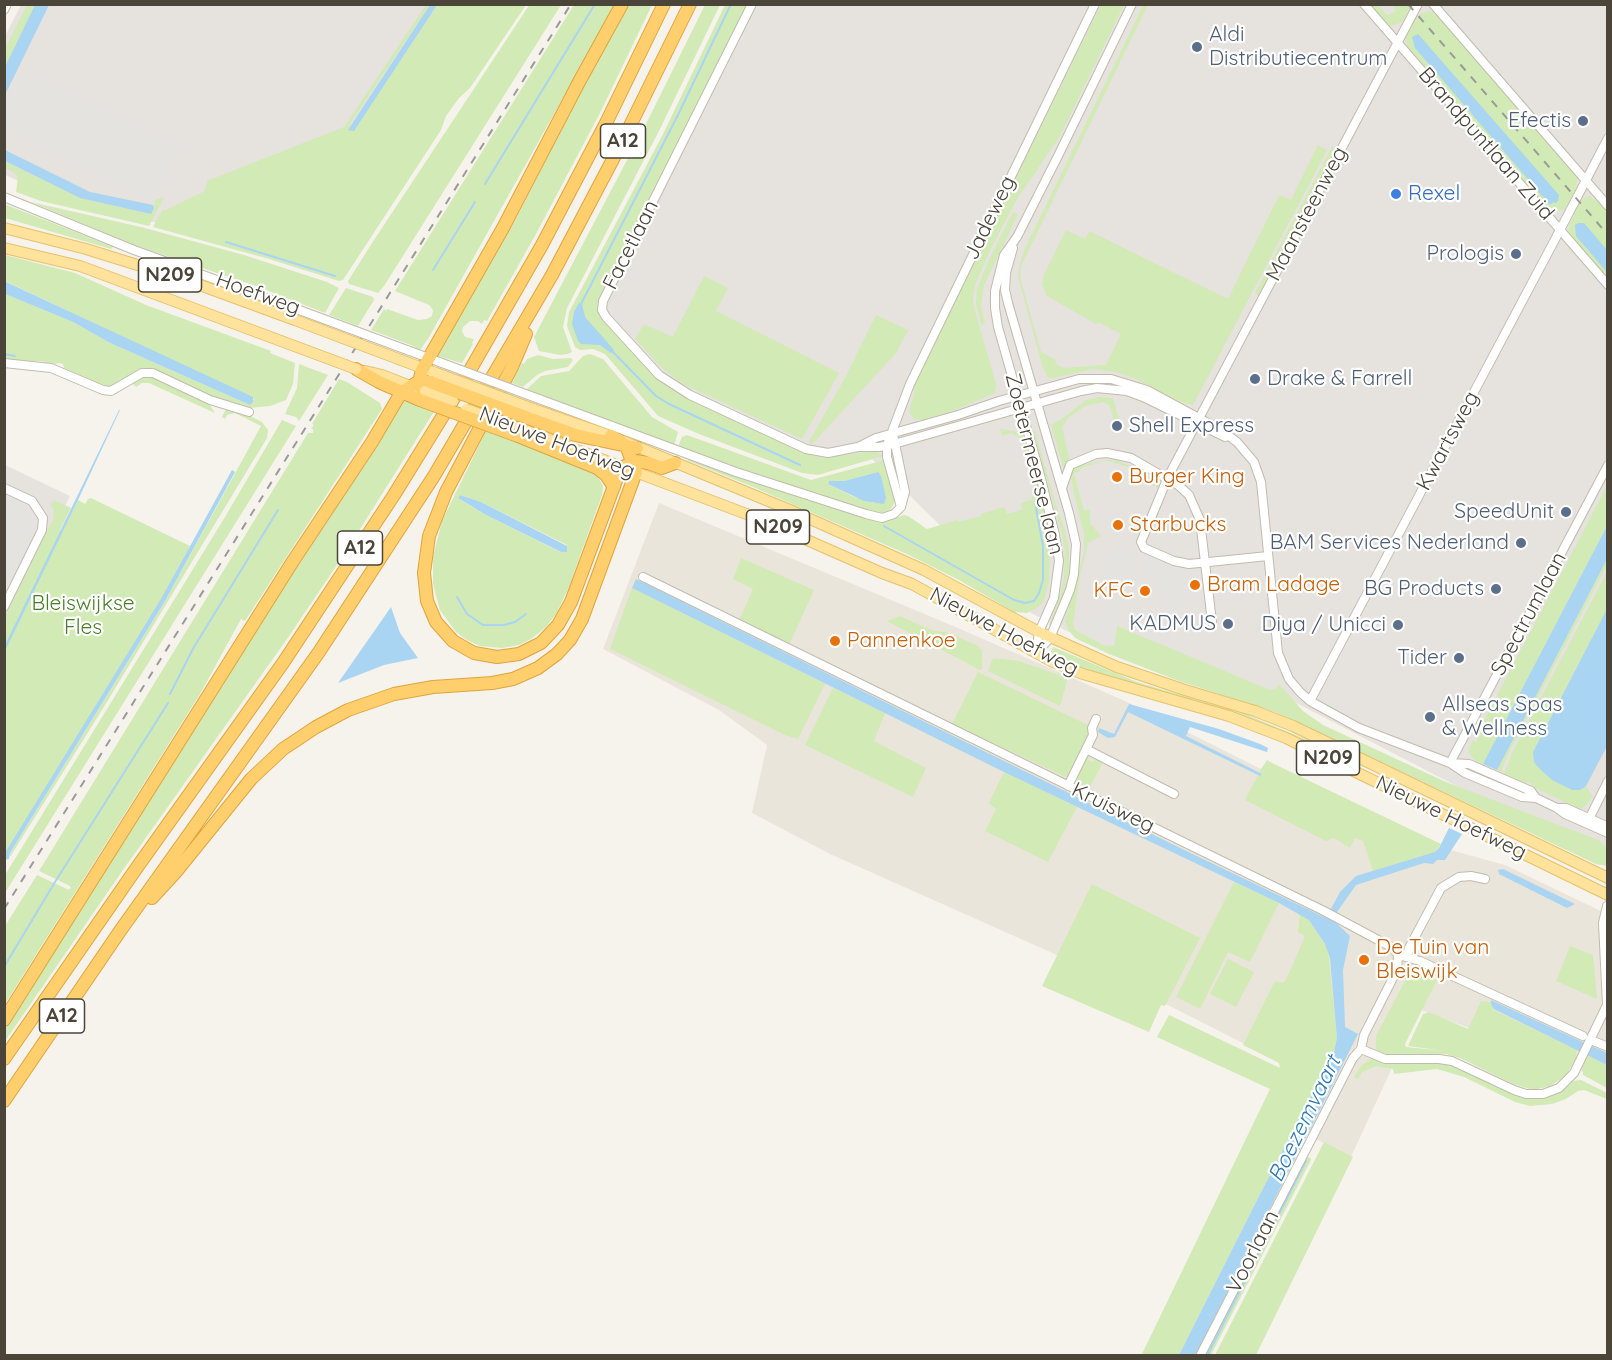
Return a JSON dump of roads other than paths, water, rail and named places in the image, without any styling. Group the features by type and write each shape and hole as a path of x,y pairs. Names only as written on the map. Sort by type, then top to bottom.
{"highway":[{"path":"423,384 426,363 504,228 622,4"},
{"name":"A12","path":"4,1059 138,866 263,692 394,495 459,390 546,237 606,123 664,4"},
{"name":"A12","path":"4,1101 120,931 295,688 358,594 463,428 552,275 621,144 690,4"},
{"name":"A12","path":"552,275 512,367 451,483 430,531 425,559 425,587 432,615 446,634 468,651 493,657 519,654 544,641 558,625 574,596 614,487 630,467"},
{"name":"N209","path":"356,369 385,385 423,384 531,414 570,433 631,447"},
{"name":"A12","path":"4,1020 287,570 391,410 423,384"},
{"name":"N209","path":"423,384 520,433 596,467 606,475 614,487"},
{"path":"385,385 391,410"},
{"name":"N209","path":"611,436 631,447"},
{"path":"630,467 631,447"},
{"name":"N209","path":"630,467 662,457 662,468 679,460"},
{"name":"A12","path":"120,931 175,873 251,779 275,756 309,731 348,710 385,697 426,688 492,683 513,679 538,668 557,654 570,640 582,619 630,467"}],"main road":[{"name":"Hoefweg","path":"4,228 86,249 158,272 426,363"},
{"name":"Hoefweg","path":"4,248 80,266 356,369"},
{"name":"Hoefweg","path":"423,384 473,387"},
{"name":"Hoefweg","path":"423,384 461,406"},
{"name":"Nieuwe Hoefweg","path":"473,387 531,414 611,436"},
{"name":"Nieuwe Hoefweg","path":"461,406 520,433 630,467 654,479 757,518 912,584 1036,653 1073,670 1112,684 1253,724 1325,756 1608,895"},
{"name":"Nieuwe Hoefweg","path":"631,447 662,457"},
{"name":"Nieuwe Hoefweg","path":"679,460 911,564 1050,638 1117,667 1255,711 1293,726 1608,878"}],"street":[{"path":"4,10 7,4"},
{"name":"Facetlaan","path":"752,4 605,297 602,310 659,375 680,390 816,452 828,453 891,444 1081,391 1112,388 1143,397 1198,421"},
{"name":"Jadeweg","path":"892,434 910,384 1095,4"},
{"name":"Zoetermeerse laan","path":"1036,653 1050,638 1063,609 1074,574 1076,544 1005,290 1010,257 1017,237 1132,4"},
{"name":"Brandpuntlaan Zuid","path":"1364,4 1608,285"},
{"name":"Maansteenweg","path":"1205,562 1181,563 1143,548 1141,544 1168,477 1418,4"},
{"path":"1433,4 1608,206"},
{"name":"Kwartsweg","path":"1310,701 1608,138"},
{"name":"Hoefweg","path":"4,197 142,253 302,311 404,355"},
{"name":"Zoetermeerse laan","path":"1017,237 1004,255 995,291 995,308 998,327 1042,481 1059,561 1054,598 1039,632 1036,653"},
{"path":"4,363 51,368 103,390 111,391 142,373 153,373 210,400 249,412"},
{"name":"Hoefweg","path":"426,363 423,384 479,376"},
{"name":"Nieuwe Hoefweg","path":"479,376 539,399 662,457 866,514 888,517 901,507 905,492 891,444"},
{"name":"Facetlaan","path":"858,447 892,434 1079,380 1111,379 1147,390 1198,421"},
{"path":"1198,421 1237,442 1247,452 1258,471 1278,653 1289,679 1310,701 1359,728 1450,763 1469,764 1531,791 1536,798 1565,814 1608,826"},
{"path":"891,444 892,434"},
{"path":"1062,488 1070,465 1096,454 1115,453 1131,458 1168,477 1189,495 1200,520 1212,622"},
{"name":"Spectrumlaan","path":"1450,763 1608,465"},
{"path":"4,488 32,501 43,518 42,530 4,607"},
{"path":"1205,562 1268,556"},
{"name":"Kruisweg","path":"643,577 1324,911 1393,948 1402,956 1508,1000 1608,1047"},
{"path":"1068,786 1093,735 1092,728 1096,719"},
{"path":"1086,749 1174,794"},
{"path":"1588,821 1608,781"},
{"path":"1588,821 1608,833"},
{"name":"Voorlaan","path":"1200,1356 1353,1058 1361,1049 1364,1035 1402,956 1441,888 1459,878 1471,876 1485,879"},
{"path":"1361,1049 1385,1059 1452,1061 1514,1090 1535,1095 1552,1091 1566,1082 1574,1073 1584,1055 1588,1039 1605,1011 1607,999 1603,923 1607,906"}],"water":[{"path":"35,5 49,5 5,95 5,67"},
{"path":"430,5 437,5 354,131 348,130"},
{"path":"1418,34 1559,195 1556,203 1550,205 1415,48 1412,37"},
{"path":"5,150 90,192 153,205 154,208 151,214 80,198 5,161"},
{"path":"1584,223 1607,250 1607,272 1576,236 1575,225"},
{"path":"4,281 253,397 253,402 250,405 110,343 73,322 5,294"},
{"path":"579,303 582,304 585,317 614,350 611,353 600,345 581,344 578,341 572,324 574,312"},
{"path":"119,410 78,500 5,651 5,645"},
{"path":"232,470 235,472 165,601 10,853 9,859 5,860 5,853 161,599"},
{"path":"878,472 886,498 884,504 864,501 828,484 829,481 844,481"},
{"path":"460,495 481,502 567,546 567,552 561,552 486,515 458,498"},
{"path":"1607,526 1607,559 1527,713 1497,770 1483,764"},
{"name":"Boezemvaart","path":"636,579 1326,918 1340,892 1356,876 1435,852 1449,828 1462,834 1445,860 1437,860 1433,864 1424,863 1356,885 1337,912 1335,922 1350,936 1343,970 1345,1027 1358,1034 1196,1355 1179,1355 1334,1052 1337,1038 1330,958 1325,944 1309,920 1279,903 1004,772 632,588"},
{"path":"391,607 400,633 418,658 384,665 338,683"},
{"path":"1607,609 1607,746 1586,786 1580,790 1572,790 1552,780 1539,768 1534,762 1533,752"},
{"path":"1129,704 1219,729 1268,748 1267,752 1190,727 1186,736 1262,774 1260,776 1128,712 1115,737 1108,738 1098,732 1099,728 1114,734"},
{"path":"1503,869 1575,904 1567,908 1499,874 1498,870"},
{"path":"1491,1000 1607,1053 1607,1065 1494,1009"}],"waterway":[{"path":"485,184 595,4"},
{"path":"580,306 678,115 731,4"},
{"path":"433,270 475,202"},
{"path":"226,242 335,276"},
{"path":"612,351 656,396 669,404 800,465"},
{"path":"4,354 15,356"},
{"path":"884,526 1014,600 1025,603 1034,601 1043,580 1043,546 1035,502"},
{"path":"170,694 194,647 278,510"},
{"path":"457,597 467,614 483,625 504,625 515,622 526,614"},
{"path":"4,967 168,703"},
{"name":"Boezemvaart","path":"1207,1356 1306,1161"}],"railway":[{"path":"4,909 571,4"},
{"path":"1408,4 1608,235"}],"place":[{"name":"Aldi Distributiecentrum","path":"1197,47"},
{"name":"Efectis","path":"1583,121"},
{"name":"Rexel","path":"1396,194"},
{"name":"Prologis","path":"1516,254"},
{"name":"Drake & Farrell","path":"1255,379"},
{"name":"Shell Express","path":"1117,426"},
{"name":"Burger King","path":"1117,477"},
{"name":"SpeedUnit","path":"1566,512"},
{"name":"Starbucks","path":"1118,525"},
{"name":"BAM Services Nederland","path":"1521,543"},
{"name":"Bram Ladage","path":"1195,585"},
{"name":"BG Products","path":"1496,589"},
{"name":"KFC","path":"1145,591"},
{"name":"KADMUS","path":"1228,624"},
{"name":"Diya / Unicci","path":"1398,625"},
{"name":"Pannenkoe","path":"835,641"},
{"name":"Tider","path":"1459,658"},
{"name":"Allseas Spas & Wellness","path":"1430,717"},
{"name":"De Tuin van Bleiswijk","path":"1364,960"}],"park label":[{"name":"Bleiswijkse Fles","path":"83,616"}]}
